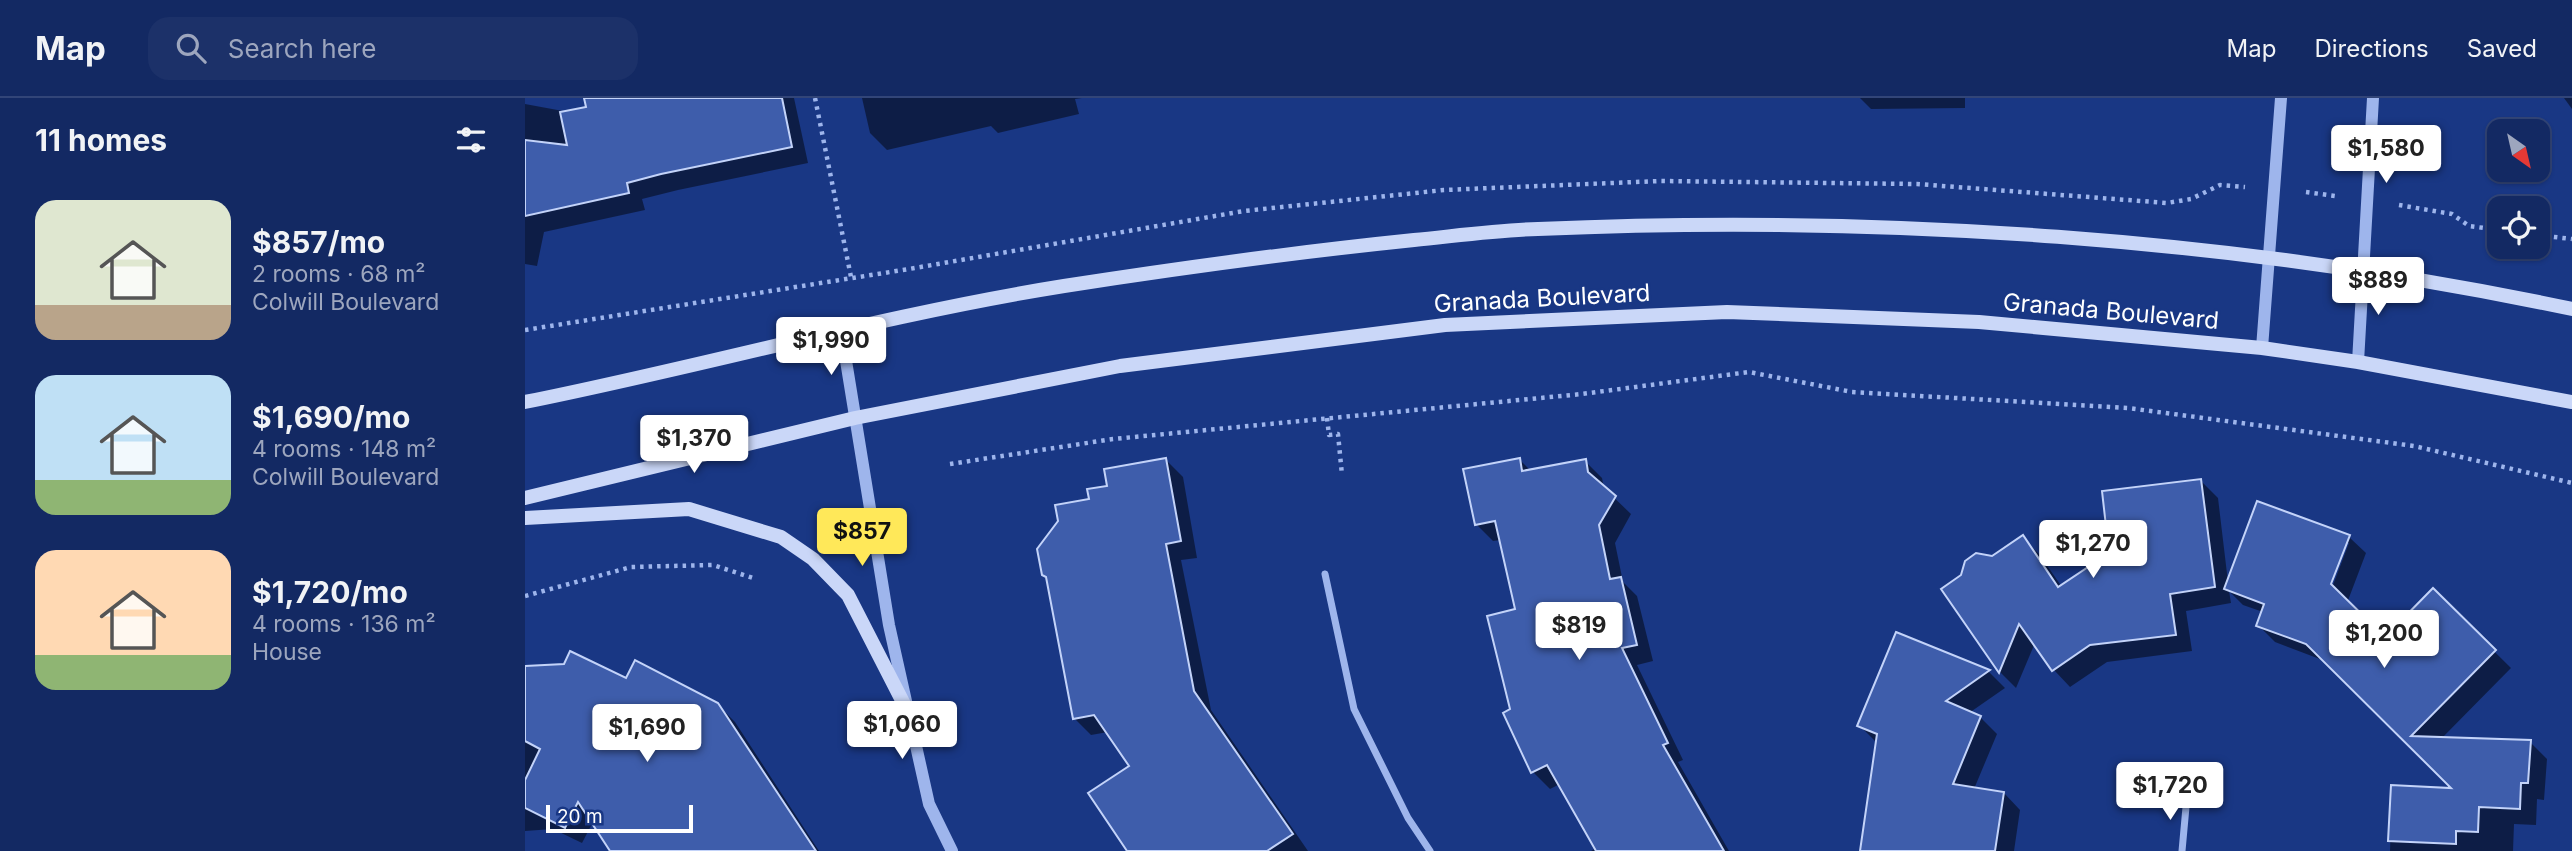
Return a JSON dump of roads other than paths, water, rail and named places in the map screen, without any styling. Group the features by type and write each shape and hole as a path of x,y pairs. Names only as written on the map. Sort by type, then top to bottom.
{"main road":[{"path":"525,402 841,330 1059,287 1306,251 1536,229 1798,226 2002,234 2267,256 2572,309"},
{"name":"Granada Boulevard","path":"525,498 855,418 1120,366 1444,324 1740,313 1979,322 2262,348 2358,362 2572,402"},
{"path":"525,518 689,509 781,537 813,559 848,595 907,710"}],"street":[{"path":"2262,348 2281,98"},
{"path":"2358,362 2373,98"},
{"path":"841,330 886,611 907,710 929,804 952,851"},
{"path":"1325,574 1354,709 1408,818 1430,851"},
{"path":"2182,851 2187,796"}]}
